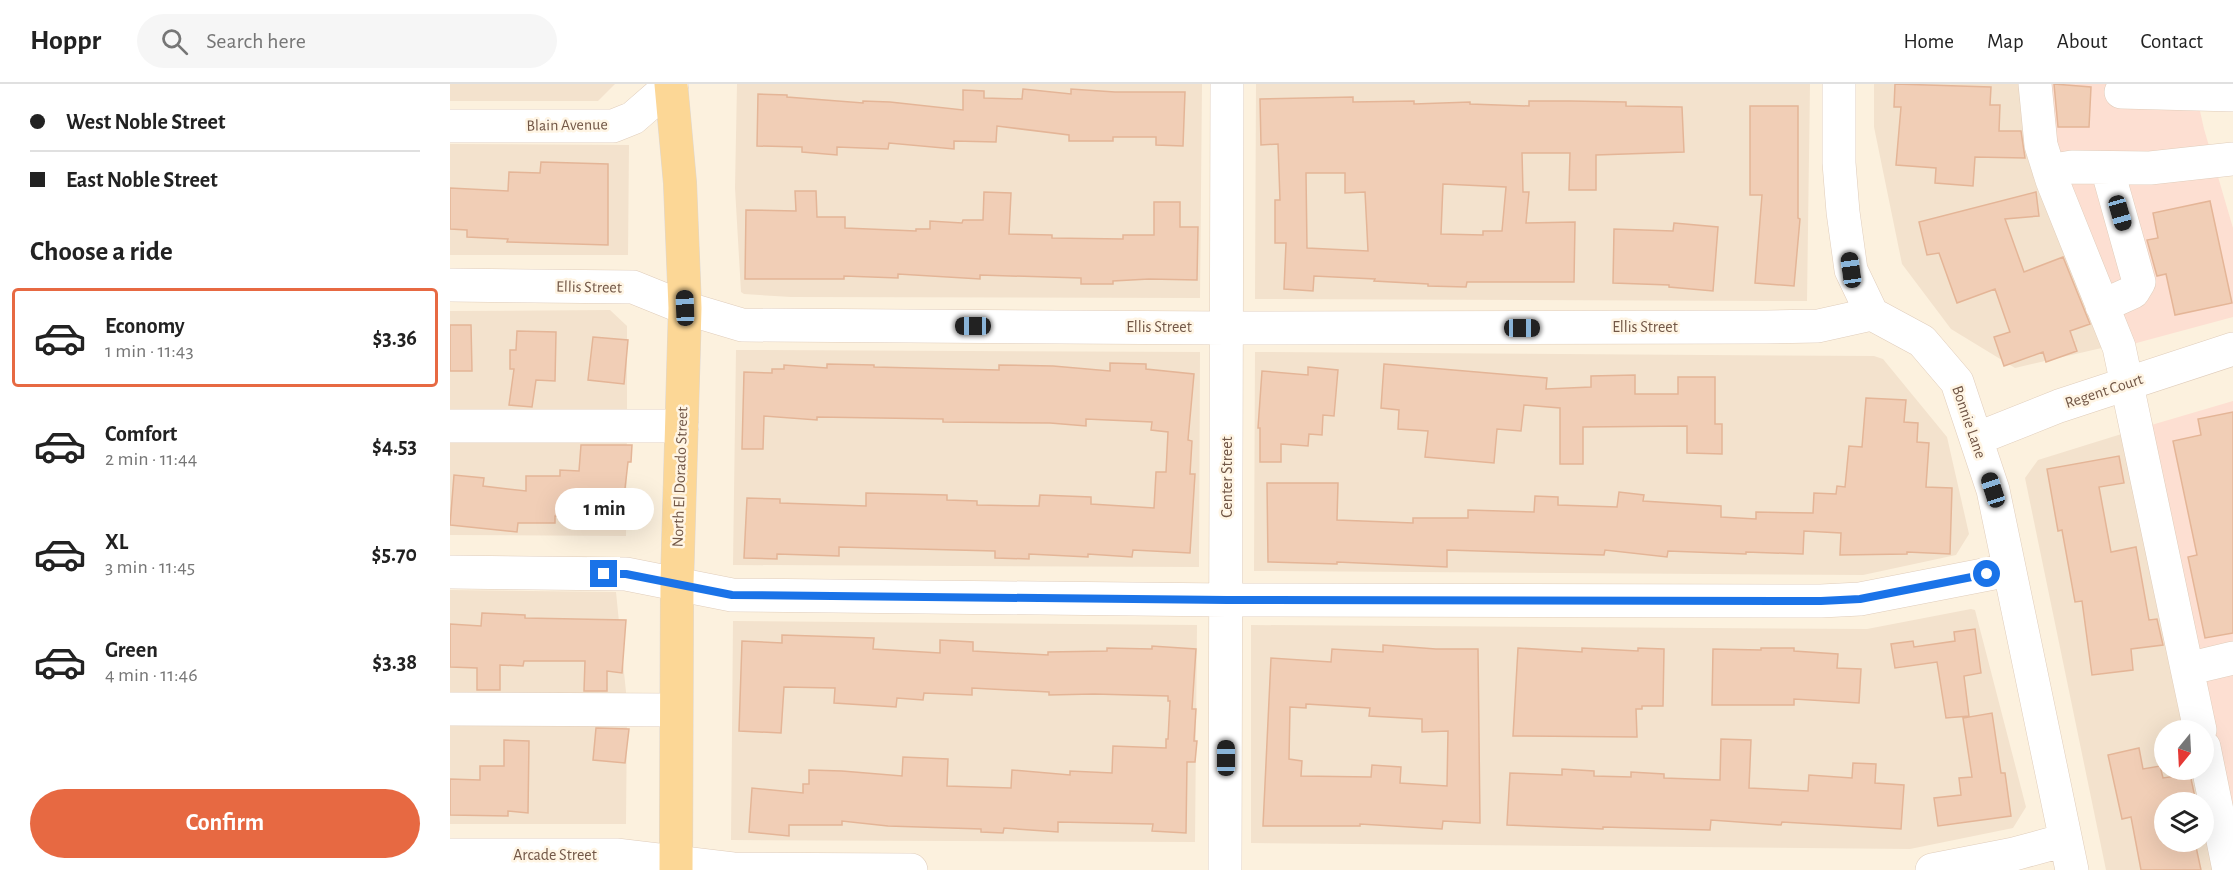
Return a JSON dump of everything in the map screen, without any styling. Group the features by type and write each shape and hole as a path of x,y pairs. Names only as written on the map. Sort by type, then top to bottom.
{"main road":[{"name":"North El Dorado Street","path":"671,84 680,183 685,308 677,583 676,866"}],"street":[{"name":"Blain Avenue","path":"450,126 613,126 633,118 671,84"},
{"name":"Center Street","path":"1226,870 1227,84"},
{"path":"1839,84 1839,163 1851,270 1872,314"},
{"path":"2034,84 2041,145 2049,171 2119,347 2198,720"},
{"path":"2121,92 2233,95"},
{"path":"2049,171 2072,167 2150,168 2233,159"},
{"path":"2102,306 2133,292 2139,282 2108,168"},
{"name":"Ellis Street","path":"450,285 633,287 685,308 742,325 1227,328 1818,326 1872,314"},
{"name":"Bonnie Lane","path":"1872,314 1922,341 1957,382 1993,490 2069,855"},
{"name":"Regent Court","path":"1976,439 2059,406 2233,349"},
{"path":"450,426 682,426"},
{"path":"450,572 626,574 732,595 1227,600 1860,599 2009,570"},
{"path":"2187,669 2233,658"},
{"path":"450,710 676,710"},
{"path":"2211,780 2229,870"},
{"path":"1932,870 2014,854 2069,855"},
{"name":"Arcade Street","path":"450,855 616,855 676,866 733,869 911,870"}],"shaded area":[{"path":"450,84 615,84 598,101 450,101"},
{"path":"737,84 1202,84 1200,298 791,297 744,294 741,292 735,188"},
{"path":"1256,84 1810,84 1807,301 1255,299"},
{"path":"1874,84 2023,84 2106,347 2015,368 1951,329 1902,264 1874,127"},
{"path":"2046,84 2194,84 2204,129 2233,228 2233,317 2129,345 2056,165"},
{"path":"450,144 629,145 628,255 450,255"},
{"path":"610,310 627,326 627,415 450,414 450,311"},
{"path":"736,350 1200,352 1199,567 733,565"},
{"path":"1255,352 1874,356 1883,359 1947,437 1969,534 1956,555 1863,575 1254,571"},
{"path":"2233,401 2233,830 2214,740 2214,720 2210,720 2148,426"},
{"path":"450,427 627,428 626,536 450,535"},
{"path":"2128,432 2186,720 2154,720 2154,780 2198,780 2201,792 2154,792 2154,852 2213,852 2217,870 2106,870 2025,478 2038,460"},
{"path":"450,590 616,592 627,702 450,701"},
{"path":"1975,610 2026,807 2013,828 1910,849 1251,843 1251,625 1867,629"},
{"path":"733,621 1197,625 1195,842 731,840"},
{"path":"450,714 627,715 626,824 450,824"}],"building":[{"path":"1895,84 1991,87 1990,105 2000,105 1999,131 2021,131 2025,158 1975,157 1973,186 1935,183 1936,168 1896,165 1901,107 1894,107"},
{"path":"2054,84 2091,87 2089,127 2058,127"},
{"path":"1023,89 1071,94 1071,89 1115,92 1185,92 1183,146 1156,145 1156,137 1113,137 1113,141 1069,141 1069,135 997,126 996,142 954,141 954,149 889,143 888,149 837,147 837,155 802,152 802,147 757,146 758,94 863,103 863,101 890,102 963,110 963,90 984,91 984,98 1022,99"},
{"path":"1353,97 1353,102 1414,101 1414,104 1470,102 1470,104 1529,106 1529,101 1626,102 1626,106 1682,107 1684,152 1596,155 1596,190 1569,190 1570,153 1522,153 1523,192 1529,192 1526,223 1575,222 1574,282 1467,282 1466,287 1314,276 1313,291 1284,289 1286,243 1275,243 1275,200 1280,200 1278,144 1261,145 1260,99","holes":["1306,173 1345,173 1345,193 1365,192 1368,251 1307,248","1443,184 1506,187 1502,231 1483,231 1483,235 1441,234"]},
{"path":"1750,106 1798,106 1798,218 1800,219 1794,286 1755,283 1762,195 1750,195"},
{"path":"541,162 608,164 608,245 507,242 508,239 467,237 467,230 450,229 450,188 508,191 509,172 540,173"},
{"path":"795,191 816,191 817,217 845,217 845,228 916,231 916,229 930,229 930,221 962,223 963,220 983,220 984,192 1011,193 1009,234 1052,235 1052,238 1123,239 1123,235 1154,235 1154,202 1180,202 1180,227 1198,227 1197,280 1149,279 1113,281 1113,284 1081,284 1081,278 980,275 980,279 898,274 898,278 844,276 844,279 745,279 746,210 796,211"},
{"path":"2036,192 2039,216 2005,219 2024,272 2063,257 2090,324 2070,331 2077,351 2046,362 2043,352 2004,366 1994,337 2010,332 1995,289 1957,303 1939,253 1927,255 1919,222"},
{"path":"2210,201 2232,303 2175,315 2166,274 2157,276 2147,240 2158,238 2153,213"},
{"path":"1674,223 1718,227 1713,291 1669,287 1669,285 1613,283 1614,229 1673,231"},
{"path":"450,325 471,325 472,371 450,371"},
{"path":"517,331 556,332 555,381 536,380 532,407 509,405 514,369 510,369 510,350 516,350"},
{"path":"593,337 628,340 624,384 588,380"},
{"path":"1110,363 1146,364 1146,369 1194,374 1188,440 1192,441 1190,474 1195,474 1190,553 1133,550 1132,557 1029,554 1029,559 995,558 995,551 839,547 839,556 777,554 777,559 744,558 747,498 780,499 780,503 866,506 866,493 947,495 947,500 977,501 977,505 1039,506 1040,495 1091,497 1091,504 1154,508 1156,472 1166,472 1168,432 1151,430 1152,422 1086,419 1086,426 1050,423 943,422 943,419 817,417 817,420 764,416 763,449 742,449 744,372 772,373 772,369 784,369 784,365 827,368 827,364 999,370 999,365 1053,366 1110,371"},
{"path":"1384,364 1547,378 1546,389 1591,387 1591,376 1635,375 1635,394 1678,394 1678,377 1715,377 1715,424 1722,424 1722,454 1687,453 1687,426 1583,427 1583,464 1560,464 1560,408 1524,405 1521,431 1497,429 1494,463 1425,457 1428,431 1398,429 1399,410 1381,408"},
{"path":"1308,367 1338,370 1334,416 1323,415 1322,435 1309,434 1308,446 1281,444 1281,462 1260,462 1260,428 1258,428 1262,371 1308,375"},
{"path":"1866,398 1906,400 1904,422 1918,423 1917,442 1929,443 1926,487 1952,488 1950,554 1907,552 1907,554 1840,555 1841,533 1804,531 1803,554 1668,551 1667,557 1605,550 1604,555 1447,550 1447,567 1337,562 1337,564 1268,562 1267,483 1338,483 1337,520 1413,523 1413,518 1468,518 1468,510 1534,512 1535,496 1558,497 1558,505 1617,507 1619,492 1644,495 1643,501 1721,506 1721,517 1756,519 1756,512 1813,513 1814,493 1836,494 1837,486 1845,487 1849,446 1862,447"},
{"path":"2233,412 2233,633 2205,638 2188,557 2197,555 2173,441 2201,435 2198,419"},
{"path":"581,445 632,445 621,524 555,516 555,523 518,523 517,532 450,525 454,475 484,478 483,486 526,491 526,476 560,476 560,470 579,471"},
{"path":"2119,456 2124,483 2099,487 2111,552 2136,547 2149,620 2157,619 2163,645 2131,649 2133,670 2092,675 2082,601 2075,602 2062,530 2058,531 2047,469"},
{"path":"482,613 525,615 525,618 626,620 622,673 607,671 607,691 584,691 585,661 524,661 523,666 500,665 500,690 477,690 477,668 450,667 450,624 481,626"},
{"path":"1975,629 1981,673 1964,676 1969,716 1946,718 1937,662 1895,668 1891,644 1913,641 1914,647 1955,641 1954,632"},
{"path":"782,635 874,638 873,649 940,653 940,640 973,642 973,651 1048,655 1048,652 1107,651 1107,648 1152,649 1152,646 1196,649 1192,709 1196,709 1194,741 1197,741 1195,762 1187,762 1186,833 1152,831 1153,824 1058,822 1058,832 1004,828 1003,833 981,832 981,829 888,826 842,821 842,825 789,825 789,836 749,832 752,788 803,793 803,784 809,784 809,770 902,776 903,757 948,759 947,786 1011,788 1012,770 1070,775 1070,771 1112,773 1113,746 1166,748 1166,739 1168,739 1170,701 1168,701 1168,696 1049,695 1049,692 972,688 972,695 924,693 923,700 897,698 896,707 834,703 835,688 784,687 781,733 739,731 742,641 782,643"},
{"path":"1383,645 1478,649 1480,823 1443,821 1442,829 1360,824 1360,826 1263,826 1271,658 1331,662 1332,649 1383,652","holes":["1306,704 1370,708 1369,716 1422,719 1422,732 1448,731 1447,786 1400,783 1401,767 1372,765 1371,777 1301,776 1302,761 1289,759 1290,707 1306,708"]},
{"path":"1518,648 1582,652 1582,648 1638,651 1638,648 1664,649 1663,706 1642,706 1642,709 1636,709 1637,737 1513,736"},
{"path":"1761,648 1794,648 1794,651 1838,654 1837,668 1861,669 1859,703 1794,699 1794,705 1712,705 1713,649 1761,650"},
{"path":"1992,713 2001,773 2005,773 2011,816 1938,826 1934,798 1961,795 1959,778 1972,777 1963,718"},
{"path":"596,728 629,729 625,763 593,760"},
{"path":"1721,739 1751,740 1749,788 1808,791 1809,775 1852,778 1853,763 1876,764 1875,783 1904,785 1901,829 1711,820 1710,830 1507,825 1510,773 1562,775 1562,769 1594,771 1594,776 1631,777 1631,772 1664,774 1664,778 1720,780"},
{"path":"504,740 529,741 528,813 508,811 508,816 450,815 450,779 480,780 480,766 504,766"},
{"path":"2139,748 2143,769 2154,767 2154,780 2191,780 2194,792 2154,792 2154,852 2197,852 2201,870 2141,870 2131,817 2122,819 2108,755"}],"route":[{"path":"604,574 626,574 732,595 1227,600 1821,601 1860,599 1987,574"}]}
